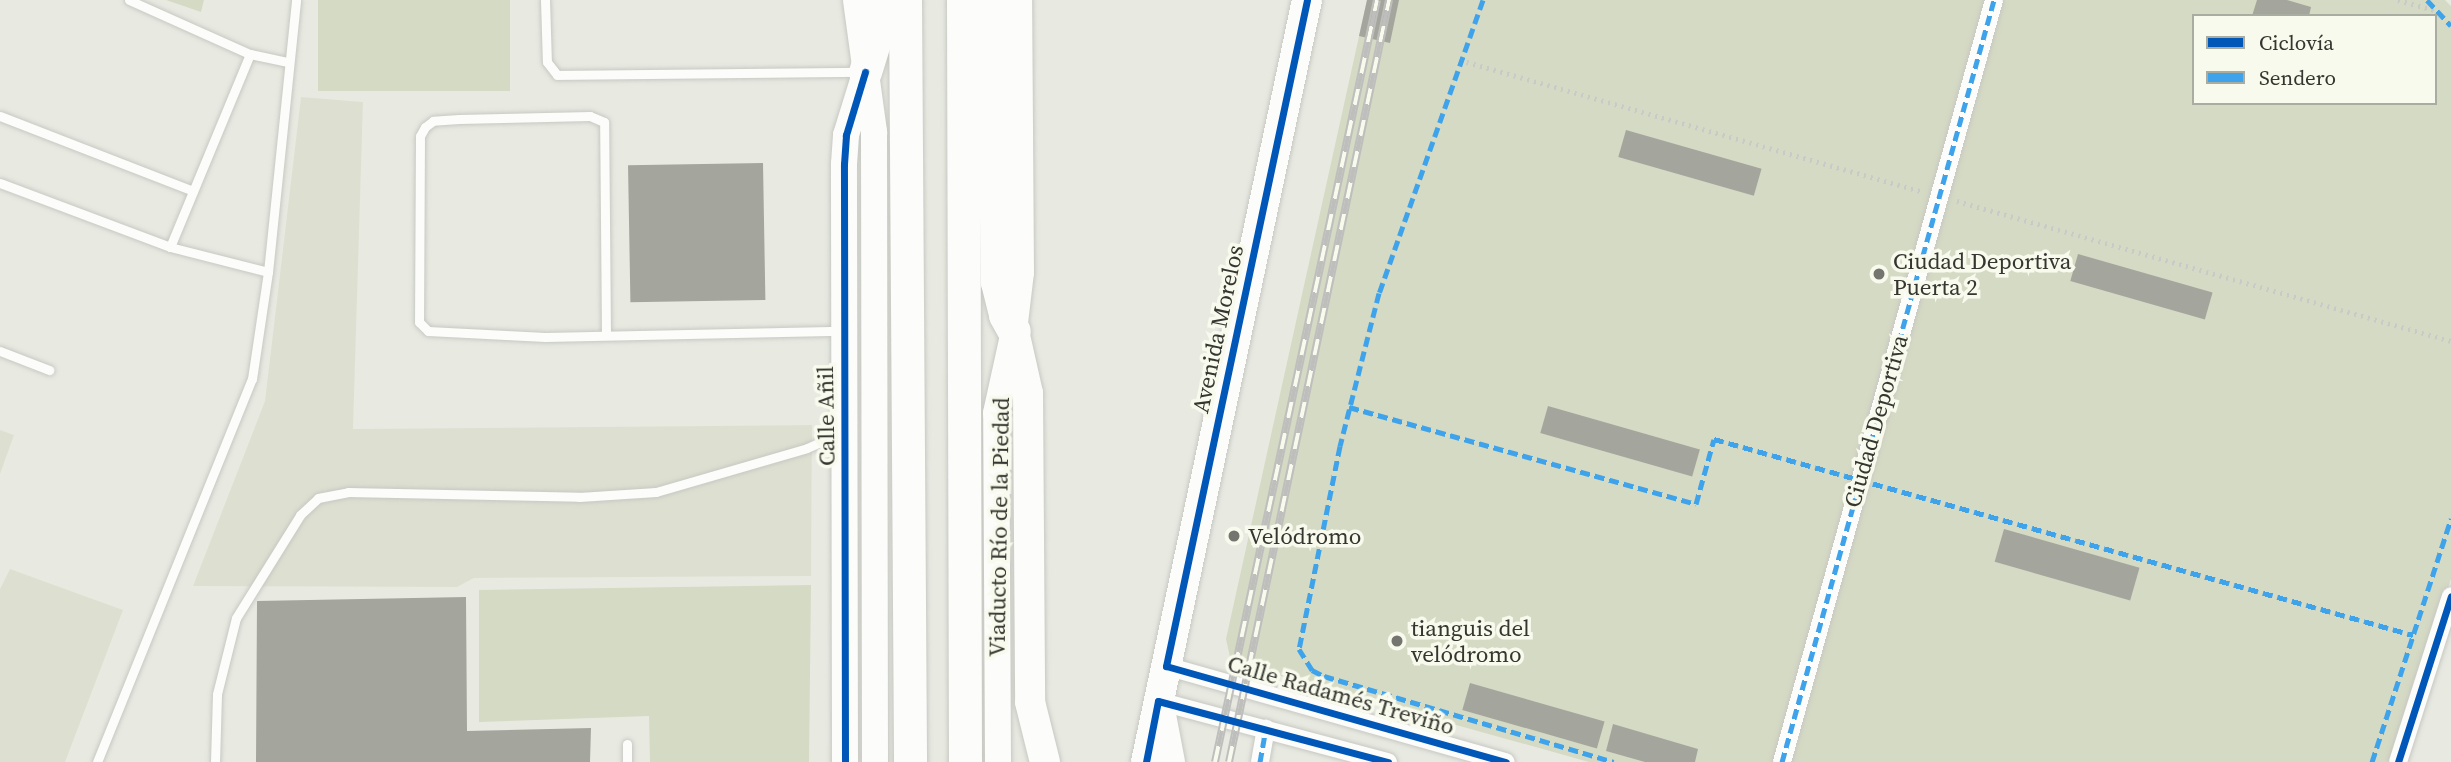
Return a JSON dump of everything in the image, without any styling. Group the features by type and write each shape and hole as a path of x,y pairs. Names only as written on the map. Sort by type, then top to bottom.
{"highway":[{"path":"865,72 876,36 878,0"},
{"path":"905,0 910,762"},
{"name":"Viaducto Río de la Piedad","path":"963,0 965,762"},
{"path":"993,0 997,282 1004,315 1014,331"}],"main road":[{"path":"856,0 874,132 875,762"},
{"name":"Viaducto Río de la Piedad","path":"998,762 996,413 1014,331 1022,251 1019,0"},
{"name":"Avenida Morelos","path":"1146,762 1307,0"},
{"name":"Calle Añil","path":"845,762 846,135 865,72"},
{"path":"1014,331 1028,393 1030,702 1045,762"},
{"path":"1158,701 1171,762"}],"street":[{"name":"Ciudad Deportiva","path":"1782,762 1994,0"},
{"path":"2398,762 2451,596"},
{"name":"Calle Radamés Treviño","path":"1166,666 1506,762"},
{"path":"1158,701 1388,762"},
{"path":"1260,762 1266,729"}],"lane":[{"path":"130,0 250,54 289,62"},
{"path":"97,762 252,379 268,272 296,0"},
{"path":"545,0 547,62 557,75 865,72"},
{"path":"170,247 250,54"},
{"path":"0,116 193,191"},
{"path":"606,335 604,122 590,117 459,119 433,121 425,127 420,136 419,322 439,335 606,335 844,331"},
{"path":"0,183 170,247 268,272"},
{"path":"0,351 49,370"},
{"path":"215,762 217,694 236,618 300,514 318,498 348,492 579,497 656,492 807,448 846,431"},
{"path":"627,744 627,762"}],"path":[{"path":"2398,0 2438,11"}],"shaded area":[{"path":"301,97 363,102 353,429 812,425 811,576 474,578 457,587 193,586 265,401"},
{"path":"0,430 14,435 0,474"},
{"path":"10,569 123,610 65,762 0,762 0,589"}],"green space":[{"path":"166,0 204,0 201,12"},
{"path":"318,0 510,0 510,91 318,91"},
{"name":"Ciudad Deportiva Puerta 2","path":"1367,0 2445,0 2451,6 2451,579 2391,762 1589,762 1238,664 1230,657 1226,639"},
{"path":"811,585 809,762 650,762 649,716 479,722 479,590"}],"building":[{"path":"1367,0 1399,0 1390,43 1359,36"},
{"path":"2257,0 2287,0 2311,7 2309,14 2253,14"},
{"path":"1626,130 1762,169 1754,196 1618,157"},
{"path":"763,163 765,300 630,302 628,165"},
{"path":"2078,254 2213,293 2205,320 2070,281"},
{"path":"1548,406 1700,450 1692,476 1540,433"},
{"path":"2004,529 2140,568 2130,601 1995,562"},
{"path":"466,597 467,731 591,728 590,762 256,762 257,601"},
{"path":"1470,683 1605,722 1597,749 1462,710"},
{"path":"1613,724 1698,749 1695,762 1645,762 1606,751"}],"railway":[{"path":"1215,762 1377,0"},
{"path":"1229,762 1389,0"}],"marked path":[{"path":"1483,0 1379,293 1340,446 1299,649 1312,670 1324,676 1614,762"},
{"path":"1782,762 1994,0"},
{"path":"2427,0 2451,26"},
{"path":"1349,407 1696,504 1714,439 2413,635"},
{"path":"2372,762 2451,519"},
{"path":"1260,762 1266,729"}],"cycle path":[{"path":"1307,0 1166,666 1506,762"},
{"path":"845,762 844,164 846,135 865,72"},
{"path":"2398,762 2451,596"},
{"path":"1146,762 1158,701 1388,762"}],"place":[{"name":"Ciudad Deportiva Puerta 2","path":"1879,274"},
{"name":"Velódromo","path":"1234,536"},
{"name":"tianguis del velódromo","path":"1397,641"}]}
